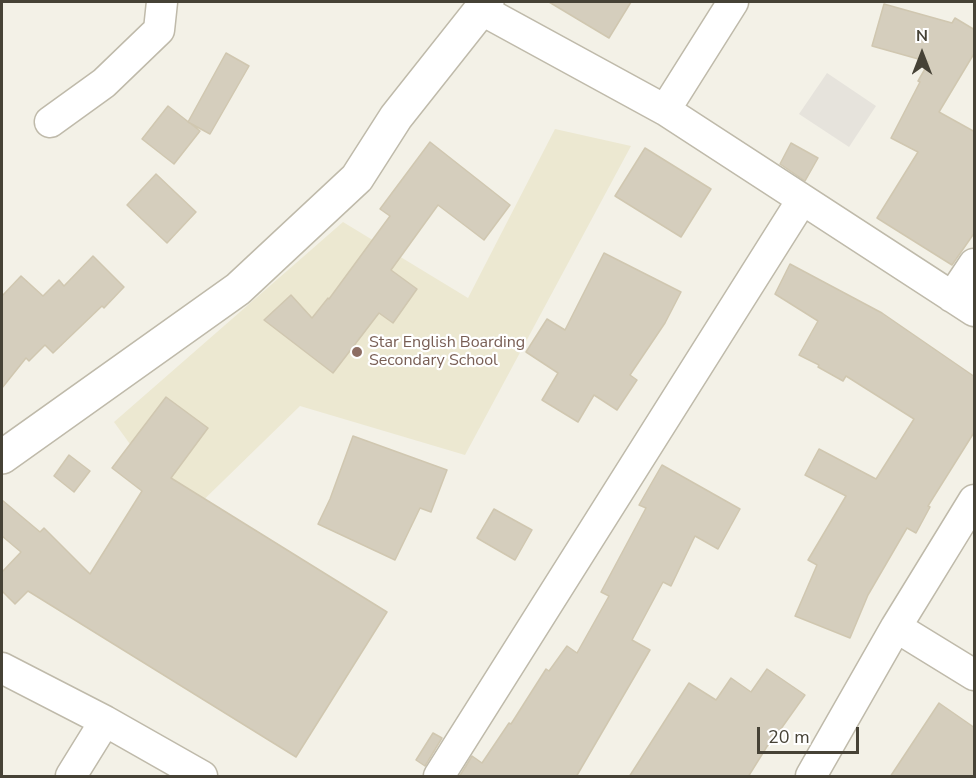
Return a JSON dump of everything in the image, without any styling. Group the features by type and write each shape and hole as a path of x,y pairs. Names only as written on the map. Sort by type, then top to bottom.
{"street":[{"path":"50,122 104,83 159,30 162,2"},
{"path":"665,110 732,2"},
{"path":"2,458 238,290 357,178 396,117 485,6 665,110 963,304 975,264"},
{"path":"438,777 802,200"},
{"path":"811,777 896,627 975,500"},
{"path":"896,627 975,675"},
{"path":"2,668 105,721 202,777"},
{"path":"71,777 105,721"}],"shaded area":[{"path":"827,73 876,106 849,147 799,114"},
{"name":"Star English Boarding Secondary School","path":"555,129 631,146 465,455 300,406 184,519 114,422 343,222 468,298"}],"building":[{"path":"549,2 631,2 609,38"},
{"path":"884,4 952,23 955,18 975,30 975,52 939,112 975,132 975,232 952,265 877,218 918,152 891,138 929,62 872,46"},
{"path":"226,53 249,66 210,134 188,122"},
{"path":"168,106 200,131 174,164 142,139"},
{"path":"430,142 510,205 484,240 438,205 391,270 417,289 393,323 379,313 333,373 264,320 291,295 312,318 329,299 390,216 380,209"},
{"path":"791,143 818,158 805,181 780,164"},
{"path":"645,148 711,189 681,237 615,196"},
{"path":"156,174 196,212 167,243 127,205"},
{"path":"604,253 681,292 665,323 630,375 637,380 617,410 594,395 578,422 542,400 558,373 526,352 547,319 565,330"},
{"path":"93,256 124,287 53,353 45,345 29,361 26,358 2,388 2,296 21,276 43,296 59,280 64,286"},
{"path":"790,264 882,313 975,377 975,431 928,506 930,507 916,533 907,528 868,595 850,638 795,616 817,565 808,560 846,496 805,475 819,449 876,479 914,419 846,376 843,381 799,355 818,321 775,294"},
{"path":"166,397 208,428 171,478 387,612 296,757 28,591 15,604 2,591 2,572 21,552 2,536 2,500 40,532 44,528 90,574 142,491 112,468"},
{"path":"353,436 447,470 431,512 420,508 395,560 318,524 330,499"},
{"path":"69,455 90,471 74,492 54,476"},
{"path":"662,465 740,509 718,549 695,536 671,586 663,582 632,640 650,650 576,777 459,777 472,756 482,763 509,723 511,724 546,669 549,671 567,646 577,653 609,596 601,592 646,508 639,505"},
{"path":"494,509 532,530 515,560 477,538"},
{"path":"767,669 805,695 778,733 776,732 748,777 629,777 689,683 716,700 731,678 751,692"},
{"path":"939,703 975,728 975,777 890,777"},
{"path":"433,733 442,738 425,766 416,760"}],"place":[{"name":"Star English Boarding Secondary School","path":"357,352"}]}
